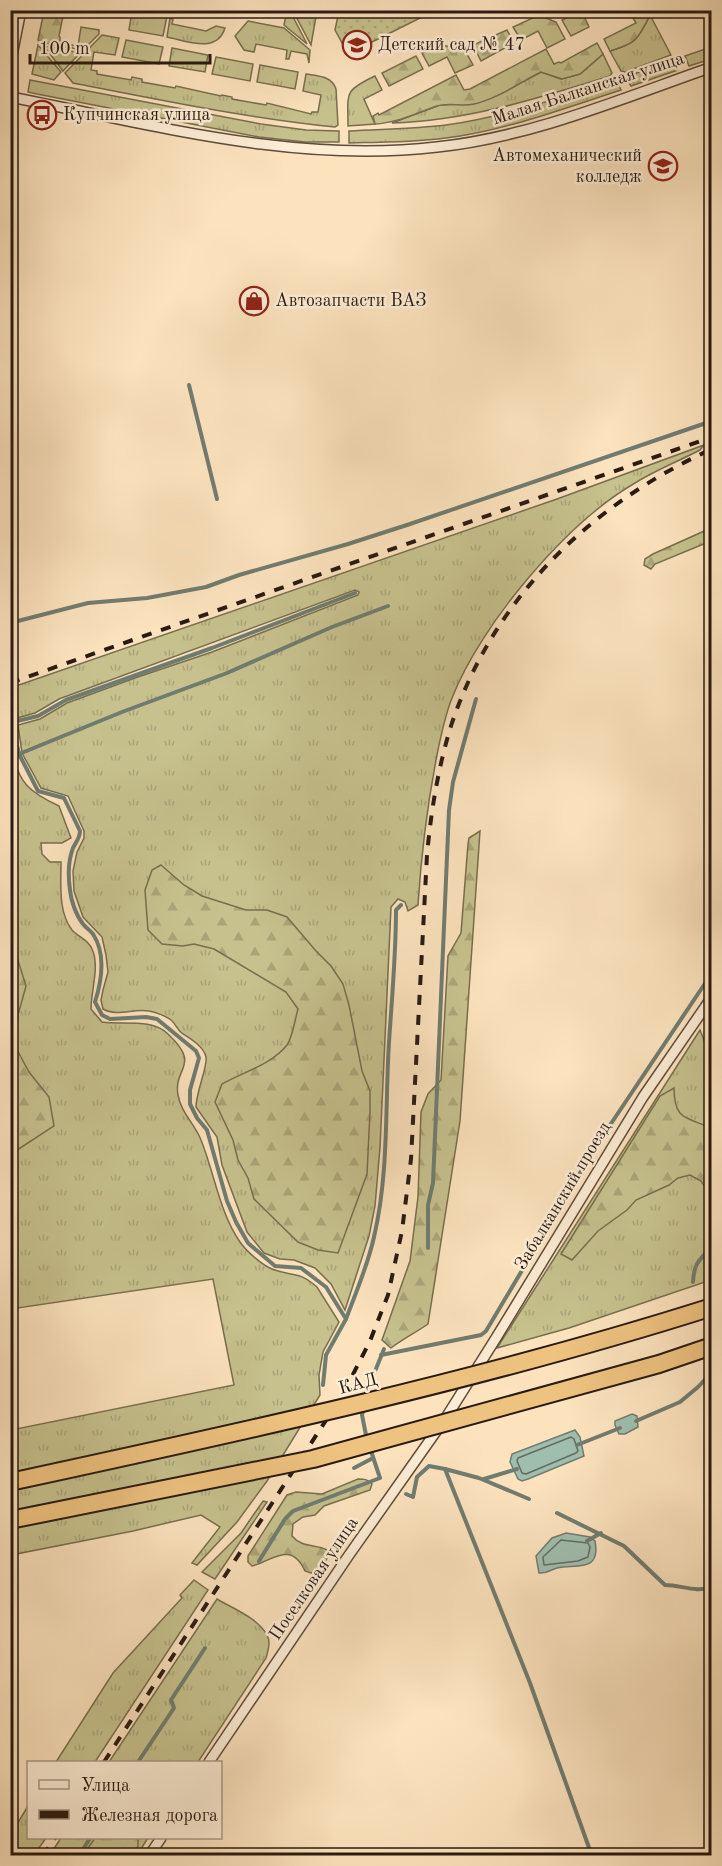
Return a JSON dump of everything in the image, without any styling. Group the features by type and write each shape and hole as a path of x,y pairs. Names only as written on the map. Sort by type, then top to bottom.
{"highway":[{"name":"КАД","path":"10,1482 301,1419 630,1333 711,1307"},
{"path":"10,1520 313,1459 659,1364 711,1346"}],"street":[{"path":"10,65 21,10"},
{"name":"Малая Балканская улица","path":"10,98 257,145 323,150 409,150 463,144 558,120 711,67"},
{"name":"Забалканский проезд","path":"447,1416 643,1097 711,997"},
{"name":"Поселковая улица","path":"210,1761 349,1555 447,1416"},
{"path":"149,1856 160,1839"}],"green space":[{"path":"339,10 434,11 348,54 335,30"},
{"path":"44,11 64,11 59,36 60,43 78,46 81,27 99,30 99,34 83,50 40,42 38,40"},
{"path":"132,11 168,11 163,36 129,30"},
{"path":"287,11 290,11 307,44 284,25"},
{"path":"293,11 317,11 311,45"},
{"path":"629,11 648,11 650,15 636,39 610,51 604,39 636,23"},
{"path":"574,14 584,16 589,27 571,36 562,20"},
{"path":"539,15 556,22 565,39 547,48 538,31 521,40 513,27"},
{"path":"650,15 671,55 625,72 621,71 610,51 636,39"},
{"path":"170,18 173,19 172,24 206,31 216,26 225,28 215,41 192,43 167,37"},
{"path":"248,21 284,28 310,50 309,63 307,54 291,51 289,59 286,59 287,50 256,44 254,52 244,50 235,36"},
{"path":"507,30 514,43 481,61 473,45"},
{"path":"102,35 119,38 115,55 94,52 91,70 97,71 97,74 131,80 132,77 142,79 142,82 175,88 176,86 266,105 267,103 311,114 318,112 321,95 303,91 306,74 324,77 331,81 336,89 338,125 335,127 236,114 73,83 65,73"},
{"path":"126,40 163,47 159,64 122,57"},
{"path":"597,43 603,54 580,74 562,79 541,72 483,102 437,106 399,120 375,124 373,116 456,75 464,90 470,89 546,49 554,64 561,63"},
{"path":"38,45 61,72 54,80 32,74"},
{"path":"440,45 464,49 473,65 455,73 447,57 429,66 422,53"},
{"path":"44,46 80,53 63,71"},
{"path":"711,47 711,59 689,66 685,56"},
{"path":"172,48 208,55 205,72 169,66"},
{"path":"603,54 612,73 610,76 503,107 448,118 392,123 440,105 477,103 541,72 561,79 580,74"},
{"path":"416,56 423,69 389,86 382,73"},
{"path":"216,57 253,64 250,81 212,74"},
{"path":"674,60 678,70 631,86 625,77"},
{"path":"260,65 298,72 295,89 257,82"},
{"path":"375,76 382,90 364,99 375,124 348,126 348,100 352,90"},
{"path":"30,80 261,124 306,130 339,131 339,142 305,142 259,137 37,94 28,92"},
{"path":"616,80 621,90 501,127 433,139 349,143 349,131 446,125 489,117"},
{"path":"704,445 700,450 643,478 609,501 581,523 554,549 504,608 465,669 452,698 442,729 427,814 418,905 408,911 405,902 398,899 391,907 380,1147 375,1206 369,1236 345,1310 331,1284 315,1268 264,1253 247,1232 222,1165 217,1137 196,1107 206,1061 203,1050 181,1032 171,1020 160,1014 143,1010 114,1012 103,1009 101,1000 108,972 102,937 83,917 74,891 73,871 77,852 84,838 84,831 68,796 41,788 22,753 18,725 40,719 67,703 212,652 358,595 359,592 355,590 59,699 35,713 17,718 11,702 10,688 557,499"},
{"path":"711,528 711,541 655,564 651,569 644,565 645,559 653,554"},
{"path":"10,731 15,761 22,779 33,791 59,806 71,838 62,843 41,843 42,854 50,862 61,862 61,897 64,915 72,930 92,949 95,970 91,1009 102,1022 154,1026 168,1034 178,1045 185,1060 179,1078 178,1095 206,1152 222,1206 233,1231 246,1249 264,1264 272,1269 305,1278 317,1287 339,1322 323,1352 319,1375 320,1395 267,1481 237,1522 197,1565 192,1563 220,1527 201,1515 11,1555 11,1430 234,1385 213,1279 11,1309"},
{"path":"480,831 460,1121 428,1324 391,1348 382,1340 410,1261 418,1197 421,1112 428,1094 441,1080 448,956 461,933 469,838"},
{"path":"161,865 184,885 202,896 246,910 267,910 287,917 331,966 343,984 362,1071 370,1091 370,1112 367,1174 338,1253 318,1250 298,1242 254,1199 248,1178 238,1160 233,1140 215,1102 222,1084 265,1063 287,1045 298,1009 286,992 214,949 194,944 183,946 162,944 148,930 145,890 152,870"},
{"path":"10,943 26,986 18,1015 15,1046 29,1072 49,1097 54,1126 11,1154"},
{"path":"700,1030 709,1053 712,1054 711,1280 569,1328 497,1348"},
{"path":"674,1088 676,1107 679,1112 711,1128 711,1196 701,1181 690,1175 678,1178 669,1185 636,1200 627,1210 598,1231 572,1260 561,1254 660,1096"},
{"path":"358,1479 370,1482 372,1484 370,1490 324,1506 315,1515 303,1517 293,1524 292,1536 296,1540 327,1550 324,1564 318,1569 311,1573 305,1571 294,1556 287,1554 252,1566 248,1562 248,1556 287,1495 296,1492 322,1494"},
{"path":"263,1501 267,1502 215,1579 202,1572 241,1533"},
{"path":"194,1580 208,1590 96,1761 57,1761 113,1673 182,1598 180,1595"},
{"path":"217,1599 258,1623 269,1641 266,1658 199,1761 110,1761"},
{"path":"27,1808 27,1839 45,1839 34,1855 11,1855 11,1834"},
{"path":"60,1839 147,1839 137,1855 49,1856"},
{"path":"94,1839 138,1839 138,1846 133,1855 83,1855"}],"water":[{"path":"632,1414 637,1416 638,1427 625,1434 619,1434 615,1421"},
{"path":"575,1430 580,1437 584,1456 528,1479 522,1481 518,1479 510,1462 512,1454"},
{"path":"566,1533 590,1537 595,1541 596,1551 591,1563 539,1573 536,1556 552,1538"}],"waterway":[{"path":"189,385 217,499"},
{"path":"10,623 88,603 147,598 206,587 407,525 712,421"},
{"path":"13,722 38,716 66,700 212,648 355,593"},
{"path":"19,754 227,673 332,627 388,606"},
{"path":"428,1248 428,1205 433,1183 449,810 453,782 476,699"},
{"path":"10,715 19,754 38,791 64,798 80,831 70,858 69,885 76,912 93,934 100,950 102,967 95,1002 102,1015 110,1019 146,1017 157,1019 196,1051 199,1058 190,1090 190,1104 197,1118 207,1130 227,1201 236,1222 248,1243 275,1266 301,1268 326,1287 346,1319 326,1355 323,1385"},
{"path":"346,1319 371,1247 379,1213 386,1140 396,910 401,905"},
{"path":"381,1355 481,1335 486,1331 596,1146 712,973"},
{"path":"693,1282 698,1262 712,1247"},
{"path":"365,1396 384,1349"},
{"path":"636,1421 680,1402 712,1372"},
{"path":"364,1407 362,1415 367,1440"},
{"path":"577,1445 620,1428"},
{"path":"259,1561 285,1519 293,1511 380,1478 370,1448"},
{"path":"354,1468 373,1458"},
{"path":"406,1494 413,1497 417,1477 429,1466 445,1469"},
{"path":"529,1499 479,1478 445,1469 530,1683 592,1856"},
{"path":"484,1479 517,1469"},
{"path":"557,1513 624,1546 665,1585 694,1589 712,1587"},
{"path":"587,1541 601,1533"},
{"path":"139,1761 174,1708 171,1700 205,1648"},
{"path":"79,1856 89,1839"}],"railway":[{"path":"10,683 712,437"},
{"path":"105,1761 343,1394 370,1341 388,1295 402,1231 411,1159 427,855 431,822 446,742 469,680 492,636 520,597 552,560 587,527 626,497 668,471 712,449"},
{"path":"43,1856 54,1839"}],"place":[{"name":"Детский сад № 47","path":"357,45"},
{"name":"Купчинская улица","path":"42,115"},
{"name":"Автомеханический колледж","path":"663,166"},
{"name":"Автозапчасти ВАЗ","path":"254,301"}]}
